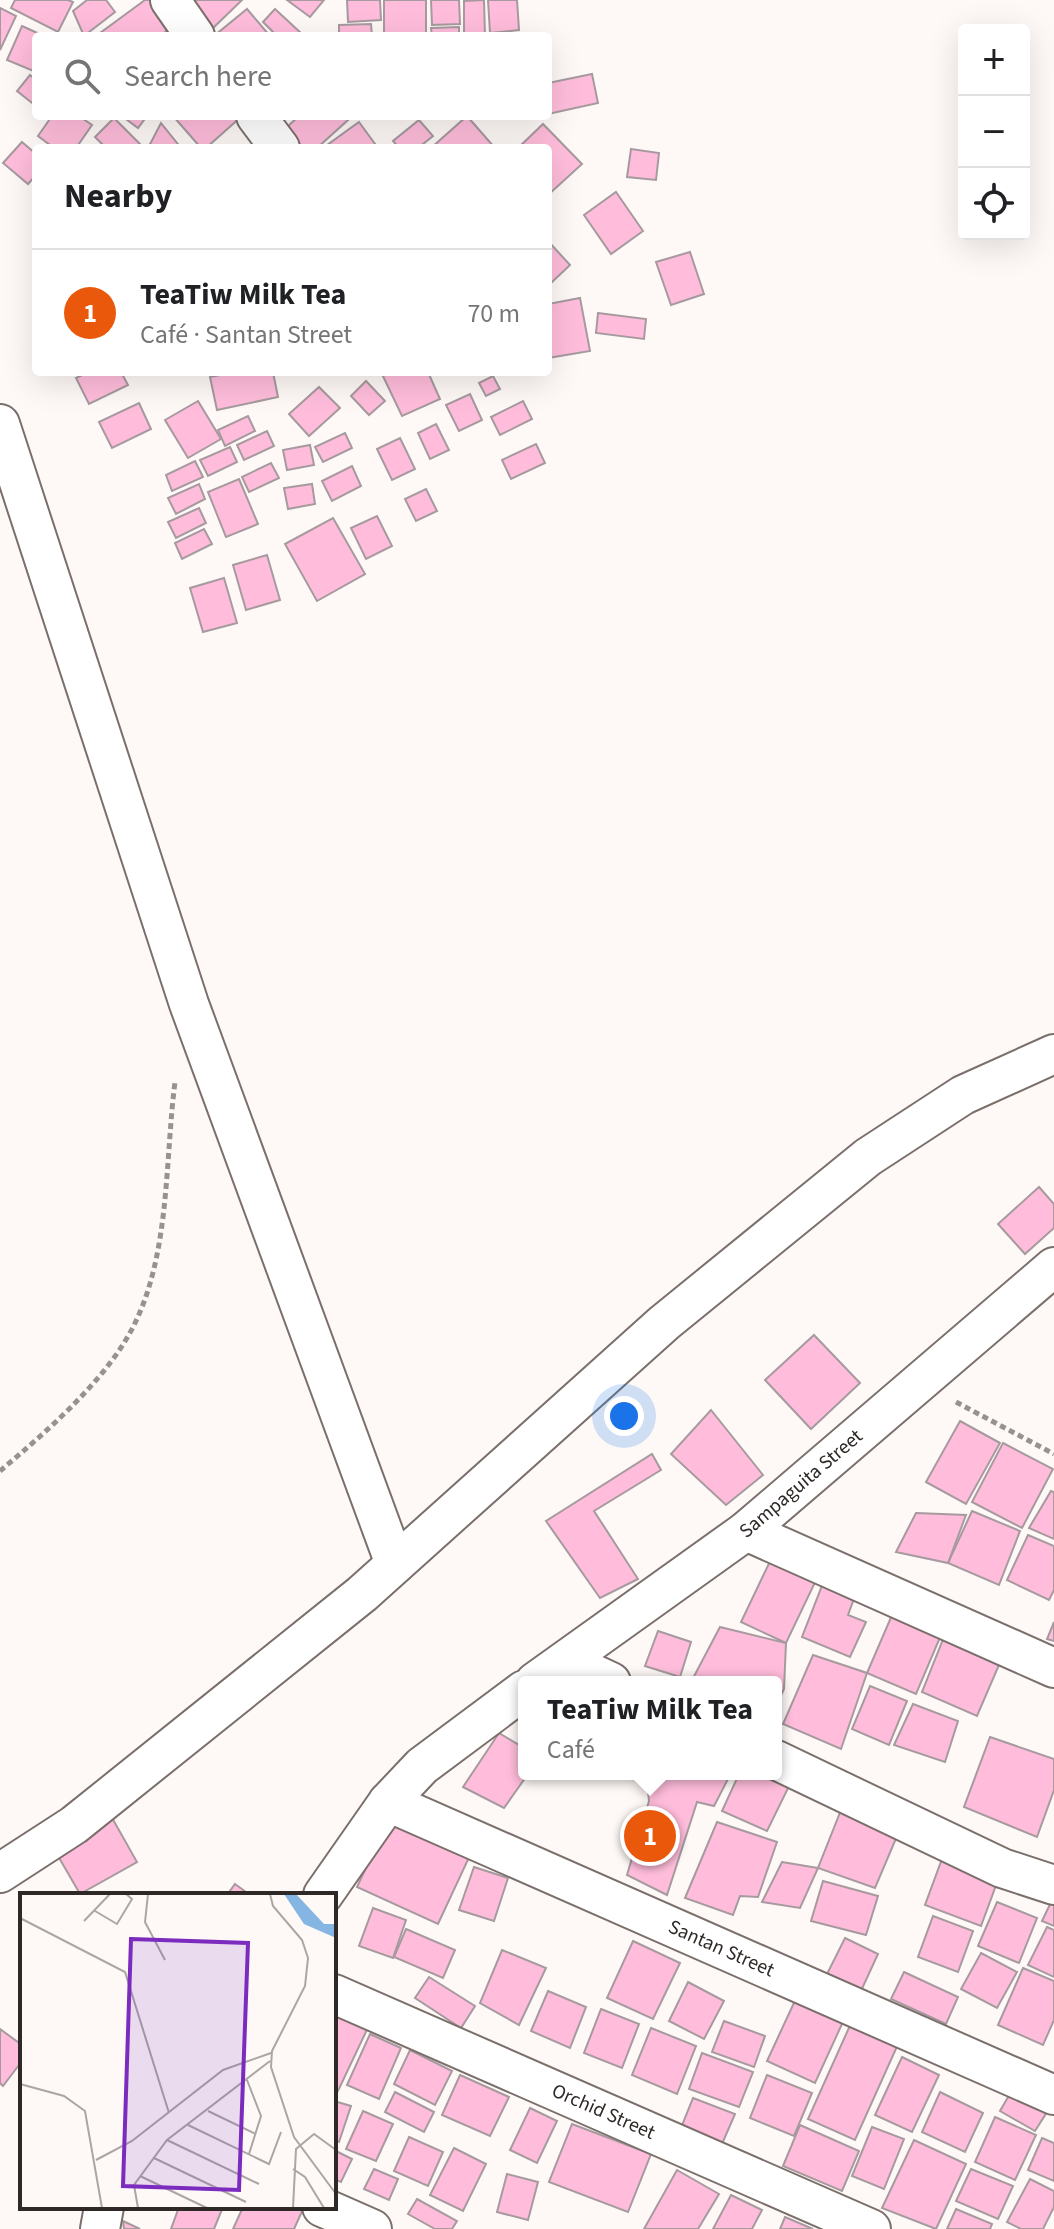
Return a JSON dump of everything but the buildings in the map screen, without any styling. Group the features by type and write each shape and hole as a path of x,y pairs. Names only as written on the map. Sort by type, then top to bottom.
{"street":[{"path":"170,0 192,32"},
{"path":"259,120 277,144"},
{"path":"0,424 189,1004 395,1564"},
{"path":"0,1873 74,1825 395,1564 664,1323 868,1157 963,1095 1054,1054"},
{"name":"Sampaguita Street","path":"550,1671 746,1531 1054,1267"},
{"path":"746,1531 1054,1668"},
{"path":"550,1671 578,1676"},
{"path":"324,1893 388,1802 422,1766 518,1694"},
{"path":"782,1763 1002,1868 1054,1885"},
{"name":"Santan Street","path":"388,1802 1054,2095"},
{"name":"Orchid Street","path":"336,1995 871,2229"},
{"path":"100,2229 104,2209"},
{"path":"327,2209 372,2229"}],"path":[{"path":"0,1471 109,1366 136,1322 156,1255 177,1071"},
{"path":"919,1383 1054,1454"}],"place":[{"name":"TeaTiw Milk Tea","path":"650,1836"}]}
